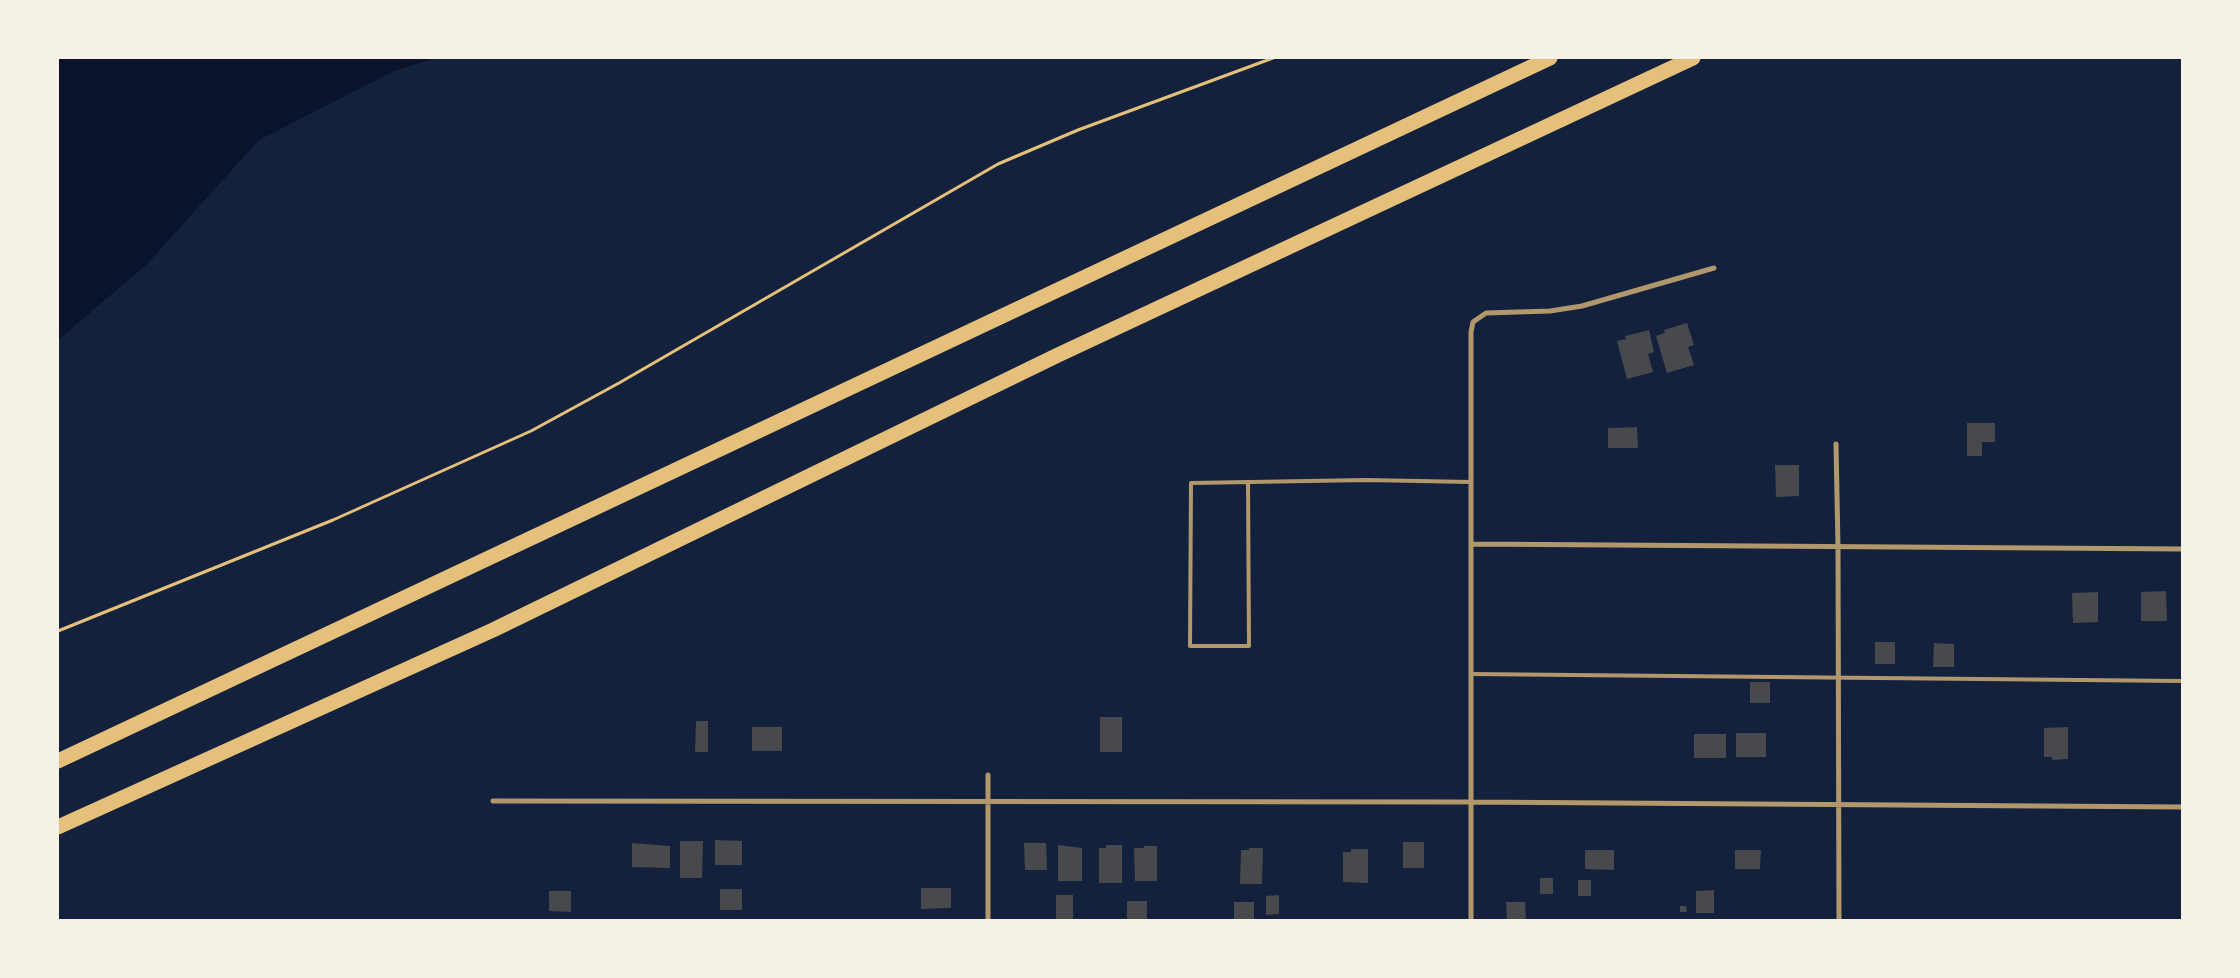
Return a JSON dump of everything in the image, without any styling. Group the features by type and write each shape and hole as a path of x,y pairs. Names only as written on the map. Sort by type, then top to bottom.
{"highway":[{"path":"58,761 1550,58"},
{"path":"58,826 493,630 1058,355 1693,58"}],"street":[{"path":"1471,920 1471,332 1473,322 1486,313 1550,311 1582,306 1714,268"},
{"path":"1836,444 1839,920"},
{"path":"1471,544 2182,549"},
{"path":"988,775 988,920"},
{"path":"493,801 1471,802 2182,807"}],"lane":[{"path":"1248,482 1249,646 1190,646 1191,483 1248,482 1367,480 1471,482"},
{"path":"1471,674 2182,680"}],"path":[{"path":"58,631 334,520 531,431 619,383 998,164 1078,130 1273,58"}],"water":[{"path":"58,58 436,58 394,71 259,140 147,264 58,340"}],"building":[{"path":"1687,323 1694,345 1688,347 1694,365 1667,373 1656,336 1665,333 1664,330"},
{"path":"1649,330 1654,352 1648,354 1653,372 1627,379 1617,341 1626,339 1625,336"},
{"path":"1967,423 1995,423 1995,442 1982,442 1982,456 1967,456"},
{"path":"1637,427 1638,448 1608,448 1608,428"},
{"path":"1775,465 1799,465 1799,496 1776,497"},
{"path":"2166,591 2167,621 2141,621 2141,592"},
{"path":"2098,592 2098,622 2073,623 2072,593"},
{"path":"1875,642 1895,642 1895,664 1875,664"},
{"path":"1934,643 1954,644 1954,667 1933,667"},
{"path":"1750,682 1770,682 1770,703 1750,703"},
{"path":"1100,717 1122,717 1122,752 1100,752"},
{"path":"696,721 708,721 708,752 695,752"},
{"path":"752,727 782,727 782,751 752,751"},
{"path":"2068,727 2068,759 2052,760 2052,757 2044,757 2044,728"},
{"path":"1736,733 1766,733 1766,757 1736,757"},
{"path":"1694,734 1726,734 1726,758 1694,758"},
{"path":"715,840 742,841 742,865 715,865"},
{"path":"680,841 703,841 702,878 680,878"},
{"path":"1403,842 1424,842 1424,868 1403,868"},
{"path":"632,843 670,846 670,868 632,867"},
{"path":"1024,843 1046,843 1047,870 1025,870"},
{"path":"1058,845 1082,848 1082,881 1058,881"},
{"path":"1106,845 1122,845 1122,883 1099,883 1099,848 1106,848"},
{"path":"1144,846 1157,846 1157,881 1135,881 1134,848 1144,848"},
{"path":"1249,848 1263,848 1262,884 1240,884 1241,850 1249,850"},
{"path":"1351,849 1368,849 1368,883 1343,882 1343,852 1351,852"},
{"path":"1585,850 1614,850 1614,870 1585,869"},
{"path":"1735,850 1761,850 1760,869 1735,869"},
{"path":"1540,878 1553,878 1553,894 1540,894"},
{"path":"1578,880 1591,880 1591,896 1578,896"},
{"path":"921,888 951,888 951,908 921,909"},
{"path":"720,889 742,889 742,910 720,910"},
{"path":"1714,890 1714,913 1696,913 1696,891"},
{"path":"549,891 571,891 571,912 549,911"},
{"path":"1056,895 1073,895 1073,920 1056,920"},
{"path":"1279,895 1279,914 1266,915 1266,896"},
{"path":"1127,901 1147,901 1147,920 1127,920"},
{"path":"1234,902 1254,902 1254,920 1234,920"},
{"path":"1506,902 1525,902 1526,920 1507,920"},
{"path":"1680,906 1686,906 1687,912 1680,912"}]}
